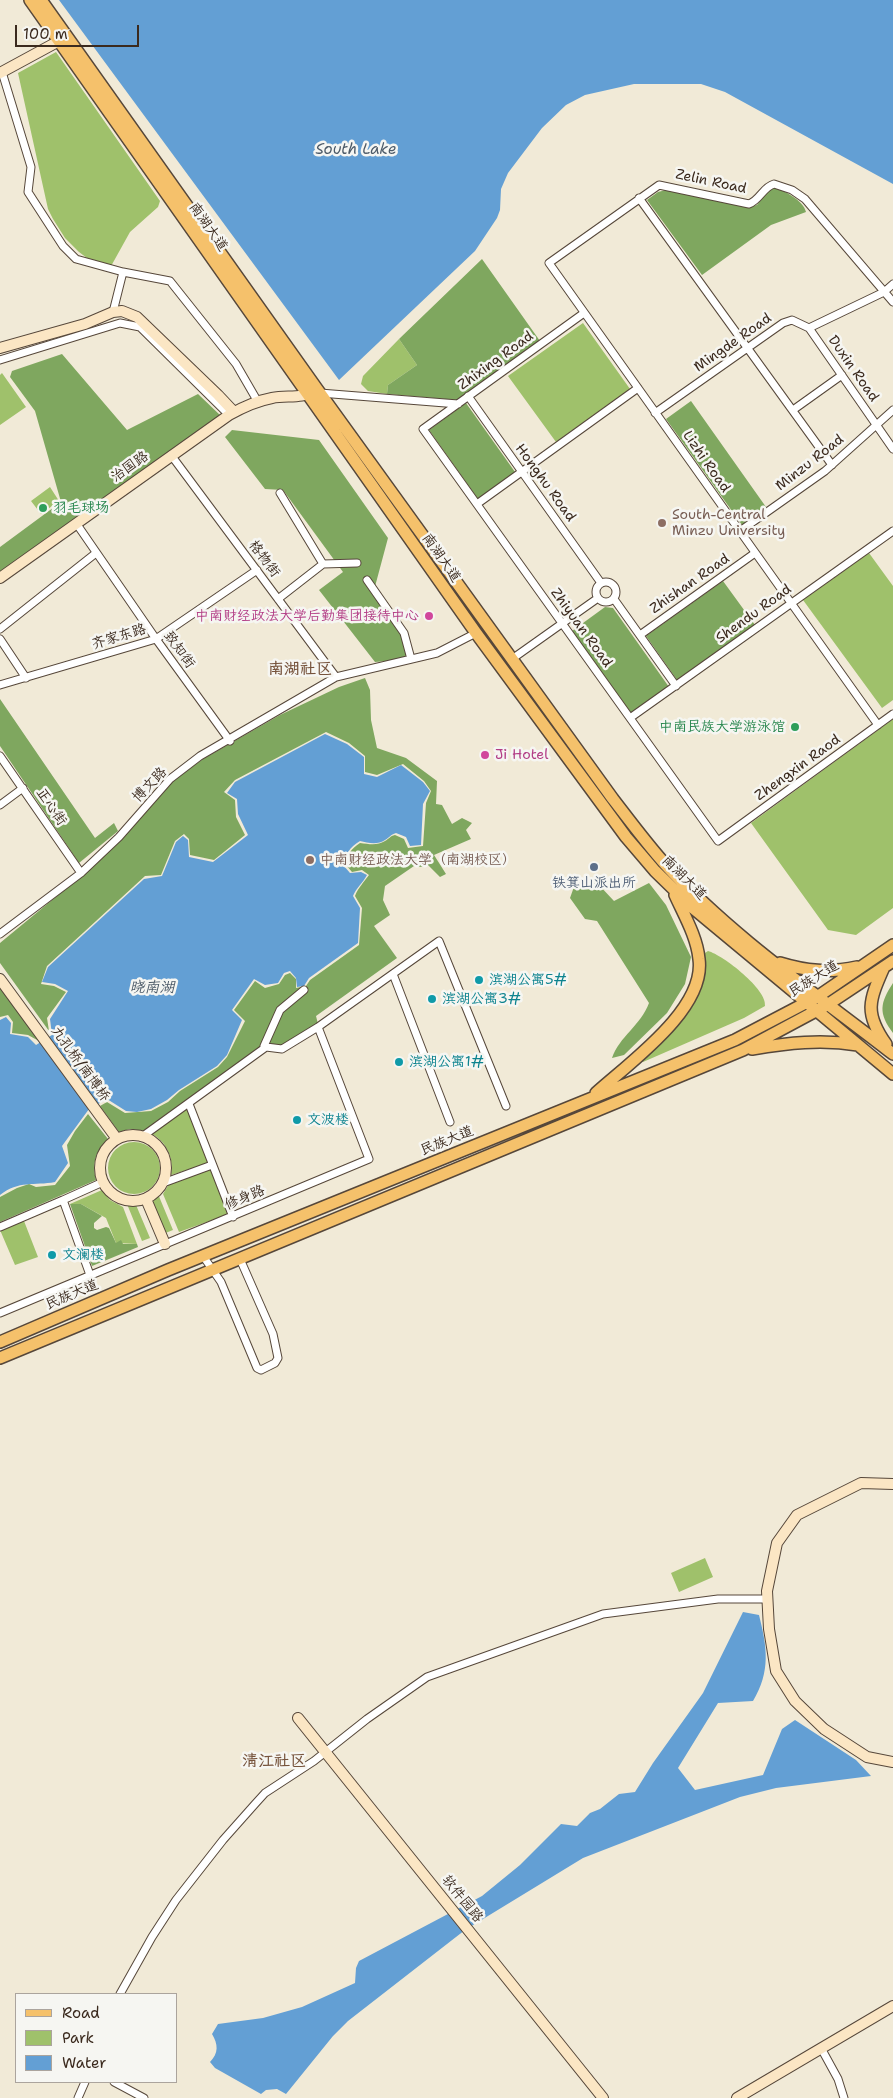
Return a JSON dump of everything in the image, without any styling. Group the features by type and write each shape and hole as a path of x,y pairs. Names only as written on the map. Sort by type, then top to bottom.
{"main road":[{"name":"南湖大道","path":"30,0 613,799 664,863 734,928 827,1005 893,1054"},
{"name":"南湖大道","path":"41,0 315,392 476,633 620,829 674,891 805,1003 893,1074"},
{"path":"1,73 59,41"},
{"path":"0,348 85,324 113,312 122,311 138,317 218,395 231,414"},
{"name":"治国路","path":"0,578 231,414 249,404 315,392"},
{"path":"590,1098 657,1038 680,1012 694,990 699,970 698,950 674,891"},
{"name":"民族大道","path":"0,1342 203,1256 735,1040 817,997 893,945"},
{"path":"773,960 798,968 816,971 844,970 863,965"},
{"path":"888,964 871,997 870,1014 874,1026 893,1054"},
{"name":"民族大道","path":"0,1358 743,1050 816,1012 888,964"},
{"name":"九孔桥/南博桥","path":"0,979 117,1139"},
{"path":"743,1050 793,1042 820,1041 858,1045"},
{"path":"126,1135 143,1136 156,1144 165,1157 167,1172 163,1183 156,1192 146,1199 126,1201 109,1191 103,1182 100,1168 102,1158 107,1148 117,1139 126,1135"},
{"path":"146,1199 165,1244"},
{"path":"893,1484 861,1483 797,1515 778,1543 767,1591 769,1629 776,1671 795,1701 824,1729 867,1757 893,1762"},
{"name":"软件园路","path":"298,1718 604,2098"},
{"path":"737,2098 893,2006"}],"street":[{"path":"1,73 31,167 28,192 63,246 76,259 123,272 170,281 236,364 258,402"},
{"name":"Zelin Road","path":"549,263 656,186 662,184 749,204 757,200 766,188 772,184 792,190 805,199 893,302"},
{"path":"639,198 832,465"},
{"name":"Lizhi Road","path":"549,263 878,726"},
{"path":"113,312 123,272"},
{"path":"809,328 884,292 893,284"},
{"name":"Zhixing Road","path":"423,429 584,313"},
{"name":"Mingde Road","path":"655,413 788,320 794,320 809,328"},
{"path":"0,360 120,323 140,327 231,414"},
{"name":"Duxin Road","path":"809,328 893,449"},
{"path":"793,410 842,375"},
{"path":"477,504 638,388"},
{"path":"315,392 458,404"},
{"name":"Honghu Road","path":"468,396 601,583"},
{"name":"Minzu Road","path":"740,531 832,465 893,410"},
{"name":"Zhiyuan Road","path":"423,429 718,841"},
{"name":"格物街","path":"172,455 336,677"},
{"path":"280,493 323,564"},
{"name":"致知街","path":"76,523 156,639 230,741"},
{"name":"Shendu Road","path":"630,718 893,531"},
{"path":"0,630 96,553"},
{"name":"Zhishan Road","path":"640,635 755,553"},
{"path":"278,599 323,564 357,564"},
{"name":"齐家东路","path":"0,686 156,639 257,570"},
{"path":"367,580 404,633 411,660"},
{"path":"608,582 614,586 616,593 614,599 604,602 598,598 596,592 601,583 608,582"},
{"path":"512,659 598,598"},
{"path":"614,599 676,686"},
{"name":"博文路","path":"0,934 81,873 119,837 170,779 200,756 230,741 336,677 437,653 476,633"},
{"path":"0,639 26,678"},
{"name":"Zhengxin Raod","path":"718,841 893,714"},
{"name":"正心街","path":"0,756 81,873"},
{"path":"0,804 23,788"},
{"path":"143,1136 266,1047 282,1049 318,1027 439,941 506,1106"},
{"path":"393,974 450,1122"},
{"path":"264,1046 280,1010 304,990"},
{"name":"修身路","path":"0,1313 369,1159 318,1027"},
{"path":"189,1104 233,1216"},
{"path":"163,1183 212,1165"},
{"path":"0,1227 103,1182"},
{"path":"63,1200 90,1275"},
{"path":"203,1256 221,1282 257,1368 261,1370 268,1368 278,1358 273,1334 240,1259"},
{"path":"121,1993 147,1944 166,1915 223,1840 265,1794 314,1761 427,1677 603,1614 718,1598 767,1599"},
{"path":"822,2048 838,2079 844,2098"},
{"path":"78,2098 85,2083"},
{"path":"116,2083 144,2098"}],"green space":[{"path":"56,52 160,201 158,207 130,232 110,268 91,261 79,252 65,238 48,209 18,73"},
{"path":"772,187 792,196 801,204 806,212 771,225 702,275 647,200 658,192 666,190 747,207 757,205"},
{"path":"482,259 540,341 457,400 387,394 388,385 417,365 399,339"},
{"path":"583,323 630,389 556,442 508,376"},
{"path":"399,339 417,365 388,385 387,394 368,391 361,384 363,376"},
{"path":"62,354 127,430 198,394 221,416 0,573 0,547 61,502 35,411 10,377 12,371"},
{"path":"2,373 26,407 0,425 0,375"},
{"path":"691,401 766,507 742,525 666,419"},
{"path":"466,403 515,472 478,499 429,430"},
{"path":"232,430 319,440 388,538 373,594 404,633 412,659 375,662 319,590 343,572 283,490 265,489 225,437"},
{"name":"羽毛球场","path":"50,487 59,501 41,514 31,501"},
{"path":"869,553 893,586 893,700 882,708 803,600"},
{"path":"723,581 755,625 677,680 646,636"},
{"path":"605,607 613,608 669,687 631,713 572,631"},
{"path":"365,678 370,690 371,720 377,748 406,758 437,781 436,804 442,805 452,824 462,818 472,823 466,830 471,839 434,855 446,874 440,877 427,864 421,867 414,866 385,886 383,900 390,915 374,926 397,958 316,1016 318,1024 283,1046 264,1046 145,1131 130,1129 119,1132 100,1106 107,1102 125,1113 151,1111 168,1102 180,1091 218,1067 227,1057 245,1021 234,1010 255,981 265,988 279,984 285,975 290,973 296,979 296,988 306,986 310,980 359,945 362,908 355,896 369,875 362,870 352,872 346,865 348,855 360,843 379,844 395,835 404,839 408,848 423,846 426,803 431,791 424,781 403,764 377,775 365,772 365,756 349,743 326,732 235,780 224,792 235,800 236,817 245,835 214,860 190,855 189,839 184,834 175,841 161,875 145,876 47,966 41,984 54,986 66,992 47,1018 49,1031 0,963 0,943 86,872 119,841 173,781 203,759 280,715 339,687"},
{"path":"0,699 95,838 114,823 118,831 79,863 0,746"},
{"path":"893,719 893,908 856,935 828,930 751,823"},
{"path":"586,880 599,885 614,901 649,883 666,905 691,957 685,984 667,1013 624,1055 612,1058 620,1044 641,1018 649,1003 597,921 585,919 570,898 575,884"},
{"path":"708,951 724,959 743,974 759,991 764,999 765,1006 744,1018 643,1062 641,1060 677,1025 694,1002 700,988 705,953"},
{"path":"893,983 893,1033 885,1020 882,1008 885,996"},
{"path":"0,985 39,1041 28,1035 12,1033 13,1022 8,1015 0,1017"},
{"path":"188,1108 209,1163 171,1175 172,1169 168,1152 162,1142 152,1134"},
{"path":"88,1114 108,1139 97,1153 94,1169 96,1180 0,1222 0,1197 29,1184 36,1187 55,1185 70,1166 67,1145"},
{"path":"134,1142 144,1144 152,1150 158,1158 160,1168 158,1178 152,1186 144,1192 134,1194 124,1192 116,1186 110,1178 108,1168 110,1158 116,1150 124,1144"},
{"path":"211,1168 229,1214 179,1232 163,1194 169,1184"},
{"path":"102,1190 110,1200 123,1207 137,1244 116,1243 106,1218 81,1204 70,1204"},
{"path":"158,1194 173,1230 163,1234 150,1200"},
{"path":"70,1204 81,1204 102,1216 94,1223 94,1228 97,1230 109,1228 116,1243 121,1240 123,1244 137,1244 138,1247 92,1266"},
{"path":"127,1204 136,1205 150,1238 142,1241"},
{"path":"24,1221 38,1257 15,1265 0,1230"},
{"path":"705,1558 713,1577 679,1592 671,1573"}],"water":[{"name":"South Lake","path":"59,0 893,0 893,184 725,92 701,84 634,84 585,95 566,105 542,128 508,173 501,189 500,210 497,218 475,251 339,380"},
{"name":"晓南湖","path":"325,734 347,744 364,757 364,774 377,777 401,765 423,782 430,791 423,804 421,845 410,846 406,837 396,833 379,843 360,841 347,854 344,866 350,873 361,872 367,875 353,896 360,908 358,943 309,978 304,986 297,987 296,978 290,971 284,973 278,983 265,985 254,979 232,1010 242,1020 227,1055 217,1066 151,1109 137,1112 126,1111 107,1099 89,1109 62,1146 68,1163 55,1182 20,1185 0,1195 0,1020 6,1017 11,1023 10,1034 28,1037 36,1045 52,1035 50,1019 68,991 55,984 42,982 48,967 144,879 162,876 176,842 183,836 188,840 189,857 213,862 248,835 238,814 237,799 227,793 235,782"},
{"path":"743,1612 759,1615 766,1659 763,1679 753,1701 718,1703 678,1768 695,1790 763,1775 782,1729 795,1720 856,1760 871,1776 776,1788 740,1797 583,1858 465,1930 348,2021 333,2036 286,2094 277,2089 266,2090 261,2094 215,2068 210,2062 216,2052 216,2045 212,2034 218,2024 263,2018 302,2007 355,1983 356,1968 359,1961 482,1896 520,1865 561,1824 577,1826 590,1813 600,1809 619,1794 635,1792 653,1763 703,1693"}],"place":[{"name":"羽毛球场","path":"43,508"},
{"name":"South-Central Minzu University","path":"662,523"},
{"name":"中南财经政法大学后勤集团接待中心","path":"429,616"},
{"name":"中南民族大学游泳馆","path":"795,727"},
{"name":"Ji Hotel","path":"485,755"},
{"name":"中南财经政法大学（南湖校区）","path":"310,860"},
{"name":"铁箕山派出所","path":"594,867"},
{"name":"滨湖公寓5#","path":"479,980"},
{"name":"滨湖公寓3#","path":"432,999"},
{"name":"滨湖公寓1#","path":"399,1062"},
{"name":"文波楼","path":"297,1120"},
{"name":"文澜楼","path":"52,1255"}],"district":[{"name":"南湖社区","path":"300,670"},
{"name":"清江社区","path":"274,1762"}]}
